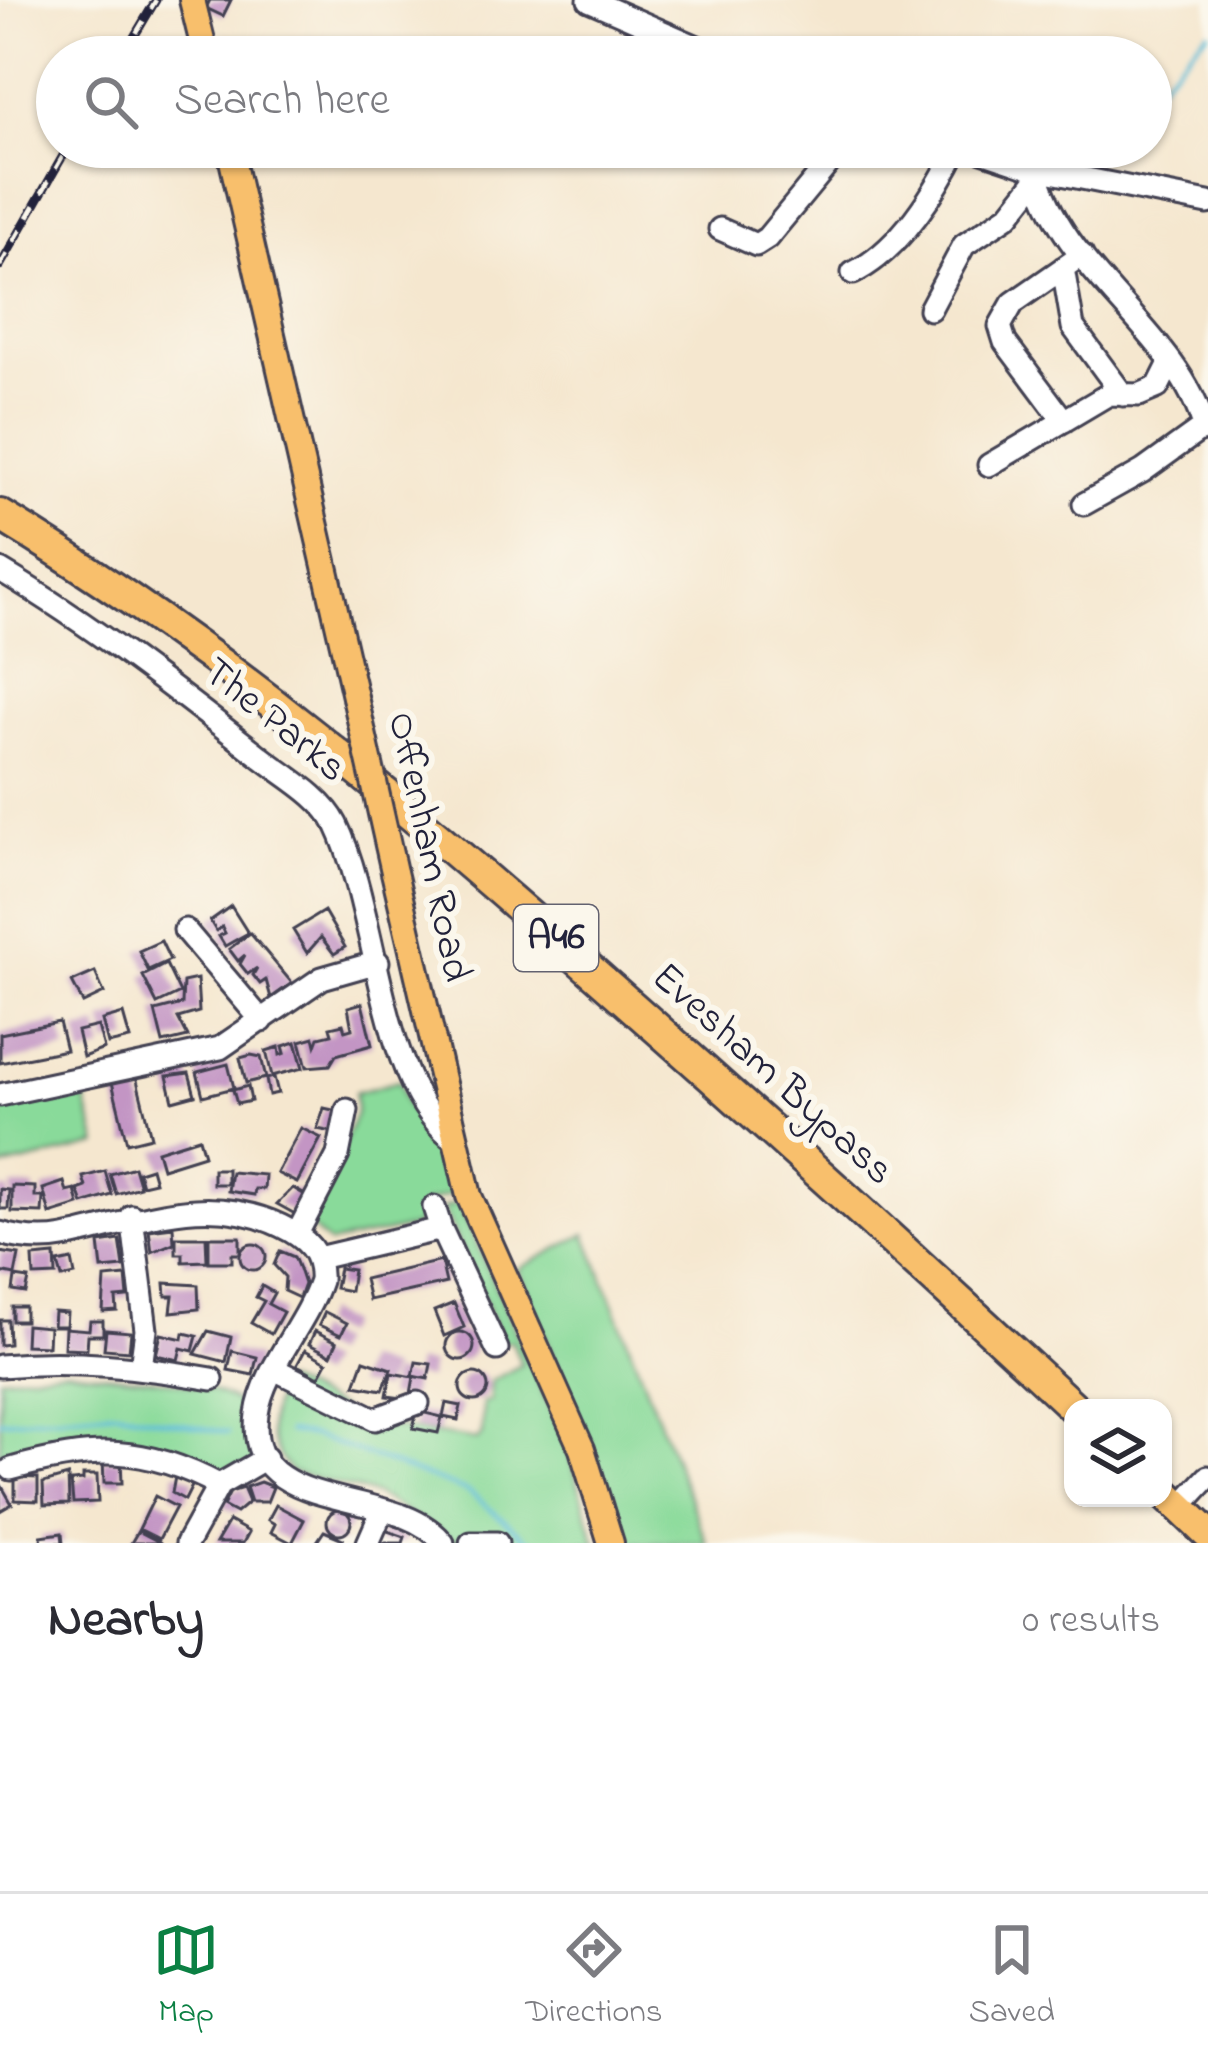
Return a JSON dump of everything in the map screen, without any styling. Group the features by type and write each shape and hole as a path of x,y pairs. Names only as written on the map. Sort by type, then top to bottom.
{"highway":[{"name":"Evesham Bypass","path":"0,515 287,710 445,840 794,1149 1064,1399"},
{"path":"1172,1499 1208,1534"}],"main road":[{"path":"192,0 201,36"},
{"name":"Offenham Road","path":"234,168 394,872 441,1141 582,1449 611,1543"}],"street":[{"path":"589,0 672,36"},
{"path":"720,230 756,245 825,168"},
{"path":"853,273 877,261 894,244 944,168"},
{"path":"1022,168 1208,202"},
{"path":"1037,174 1072,261 1073,327 1123,394"},
{"path":"930,310 964,245 1009,215 1037,174"},
{"path":"1072,261 1169,364 1199,408 1204,427 1144,471 1084,504"},
{"path":"1064,421 1004,342 1000,326 1013,303 1072,261"},
{"path":"989,464 1109,394 1139,395 1158,387 1169,364"},
{"name":"The Parks","path":"0,570 160,678 329,813 378,962 411,1090 441,1141"},
{"path":"185,930 262,1021"},
{"path":"0,1096 220,1048 322,978 378,962"},
{"path":"297,1234 338,1155 347,1110"},
{"path":"434,1207 461,1277 497,1349"},
{"path":"0,1233 40,1240 132,1216 241,1210 297,1234 318,1258 314,1298 256,1418 266,1458 296,1488 352,1497 428,1528 443,1543"},
{"path":"132,1216 146,1330 141,1366"},
{"path":"318,1258 441,1229"},
{"path":"0,1366 49,1361 141,1366 212,1378"},
{"path":"276,1370 375,1419 418,1403"},
{"path":"11,1468 120,1451 176,1462 219,1485"},
{"path":"187,1543 219,1485 266,1458"},
{"path":"1172,1499 1208,1477"},
{"path":"368,1543 382,1511"},
{"path":"471,1543 496,1543"}],"green space":[{"path":"399,1081 406,1104 426,1129 425,1144 444,1158 456,1193 424,1203 426,1215 413,1227 329,1244 309,1226 356,1113 355,1093"},
{"path":"82,1086 98,1145 0,1168 0,1107"},
{"path":"458,1203 567,1447 596,1543 506,1543 481,1533 457,1542 376,1495 291,1472 275,1449 270,1417 283,1381 339,1407 353,1421 477,1440 482,1434 483,1402 491,1401 491,1381 521,1365 512,1341 503,1342 443,1208"},
{"path":"586,1234 707,1543 620,1543 586,1436 518,1269"},
{"path":"66,1369 183,1383 228,1397 248,1409 260,1461 225,1481 169,1456 116,1445 60,1445 0,1455 0,1377"}],"building":[{"path":"210,0 231,0 223,16 206,8"},
{"path":"231,906 248,933 225,946 219,936 225,933 222,927 216,931 210,921"},
{"path":"324,911 345,947 334,954 321,937 307,953 293,930"},
{"path":"250,933 292,983 271,998 266,980 260,984 253,975 257,968 248,974 240,964 245,955 238,961 229,949"},
{"path":"161,941 170,960 148,970 139,951"},
{"path":"166,964 180,993 157,1004 143,976"},
{"path":"95,972 104,993 83,1003 72,982"},
{"path":"197,979 199,1012 178,1018 188,1037 163,1043 155,1011 182,1004 183,982"},
{"path":"362,1003 372,1045 336,1055 330,1065 307,1067 300,1041 314,1037 316,1045 319,1037 332,1034 330,1027 343,1024 345,1031 352,1029 348,1007"},
{"path":"123,1014 130,1039 108,1044 102,1020"},
{"path":"59,1022 66,1050 0,1063 0,1034"},
{"path":"98,1026 104,1049 83,1057 77,1031"},
{"path":"296,1042 303,1068 272,1076 266,1051 279,1047 280,1055 285,1053 283,1046"},
{"path":"261,1057 266,1078 246,1083 240,1058"},
{"path":"228,1064 234,1088 203,1096 197,1072"},
{"path":"189,1073 195,1095 173,1101 167,1076"},
{"path":"136,1076 151,1137 127,1143 112,1082"},
{"path":"274,1077 278,1093 269,1095 266,1079"},
{"path":"248,1086 251,1101 237,1104 233,1090"},
{"path":"324,1108 337,1111 333,1132 317,1129"},
{"path":"301,1128 321,1138 297,1183 277,1173"},
{"path":"199,1138 204,1155 162,1168 157,1151"},
{"path":"134,1167 140,1187 116,1194 110,1174"},
{"path":"151,1168 155,1182 142,1185 138,1172"},
{"path":"213,1169 227,1169 227,1184 213,1184"},
{"path":"105,1171 112,1195 83,1204 78,1190 86,1187 83,1177"},
{"path":"231,1172 265,1175 264,1189 255,1189 254,1195 228,1191"},
{"path":"64,1182 67,1192 75,1190 79,1205 50,1214 43,1189"},
{"path":"12,1186 35,1187 35,1197 43,1197 42,1213 12,1212"},
{"path":"293,1188 305,1195 295,1214 277,1204"},
{"path":"0,1189 9,1190 8,1209 0,1209"},
{"path":"173,1227 174,1243 152,1252 149,1230"},
{"path":"176,1237 206,1237 207,1261 183,1262 183,1254 176,1254"},
{"path":"209,1237 240,1237 240,1254 232,1254 232,1262 209,1262"},
{"path":"120,1240 124,1267 102,1269 99,1243"},
{"path":"253,1244 266,1257 253,1270 240,1257"},
{"path":"280,1251 294,1257 299,1269 304,1284 299,1298 284,1291 285,1277 274,1265"},
{"path":"0,1252 19,1255 15,1275 0,1272"},
{"path":"55,1255 56,1275 34,1276 33,1257"},
{"path":"72,1260 75,1275 62,1278 58,1263"},
{"path":"441,1261 446,1283 369,1300 364,1279"},
{"path":"339,1268 353,1270 350,1291 335,1288"},
{"path":"126,1276 128,1297 116,1298 117,1311 103,1312 105,1278"},
{"path":"15,1277 29,1279 26,1293 13,1291"},
{"path":"165,1283 198,1285 199,1309 171,1312 173,1296 166,1296"},
{"path":"262,1286 274,1293 268,1304 283,1312 271,1334 251,1323 264,1301 256,1297"},
{"path":"454,1303 464,1327 444,1336 434,1311"},
{"path":"12,1307 25,1307 25,1321 12,1321"},
{"path":"54,1312 67,1313 66,1326 53,1326"},
{"path":"325,1312 347,1323 341,1335 319,1325"},
{"path":"0,1320 8,1320 9,1344 0,1345"},
{"path":"90,1321 103,1321 103,1335 88,1335 87,1349 64,1348 65,1328 89,1330"},
{"path":"26,1325 49,1327 48,1346 25,1345"},
{"path":"106,1330 131,1332 129,1351 104,1349"},
{"path":"208,1331 231,1337 226,1362 195,1354"},
{"path":"315,1331 337,1342 331,1355 309,1344"},
{"path":"460,1332 470,1336 474,1346 470,1356 460,1360 450,1356 446,1346 450,1336"},
{"path":"184,1333 197,1336 193,1351 181,1348 178,1360 156,1355 161,1334 183,1339"},
{"path":"305,1350 327,1362 319,1377 297,1365"},
{"path":"232,1351 257,1357 253,1375 228,1370"},
{"path":"364,1360 391,1369 383,1390 355,1385"},
{"path":"416,1362 431,1364 428,1379 413,1376"},
{"path":"391,1373 414,1377 410,1399 387,1396"},
{"path":"474,1373 484,1377 488,1387 484,1397 474,1401 464,1397 460,1387 464,1377"},
{"path":"446,1403 461,1406 458,1420 443,1417"},
{"path":"417,1411 442,1417 438,1433 413,1428"},
{"path":"103,1459 121,1459 122,1483 104,1483"},
{"path":"176,1471 195,1480 185,1500 172,1493"},
{"path":"83,1475 97,1475 98,1502 73,1503 71,1481 83,1480"},
{"path":"68,1476 69,1504 44,1505 43,1483"},
{"path":"15,1477 38,1478 38,1501 15,1500"},
{"path":"260,1482 273,1487 267,1502 251,1502 246,1487"},
{"path":"0,1483 12,1504 0,1511"},
{"path":"243,1488 249,1502 236,1513 223,1506 230,1492"},
{"path":"155,1496 176,1507 159,1539 139,1529"},
{"path":"276,1505 304,1520 292,1543 271,1532 275,1524 268,1520"},
{"path":"339,1510 348,1513 348,1531 339,1534 330,1531 327,1522 330,1513"},
{"path":"229,1521 249,1532 243,1543 216,1543"},
{"path":"382,1529 405,1537 403,1543 377,1543"},
{"path":"138,1531 161,1543 131,1543"},
{"path":"324,1531 343,1539 341,1543 316,1543"},
{"path":"62,1533 63,1543 42,1543 41,1536"}],"waterway":[{"path":"1172,70 1208,32"},
{"path":"0,1421 116,1411 228,1433"},
{"path":"288,1432 314,1436 469,1492 532,1543"}],"railway":[{"path":"135,36 156,0"},
{"path":"0,266 56,168"}]}
